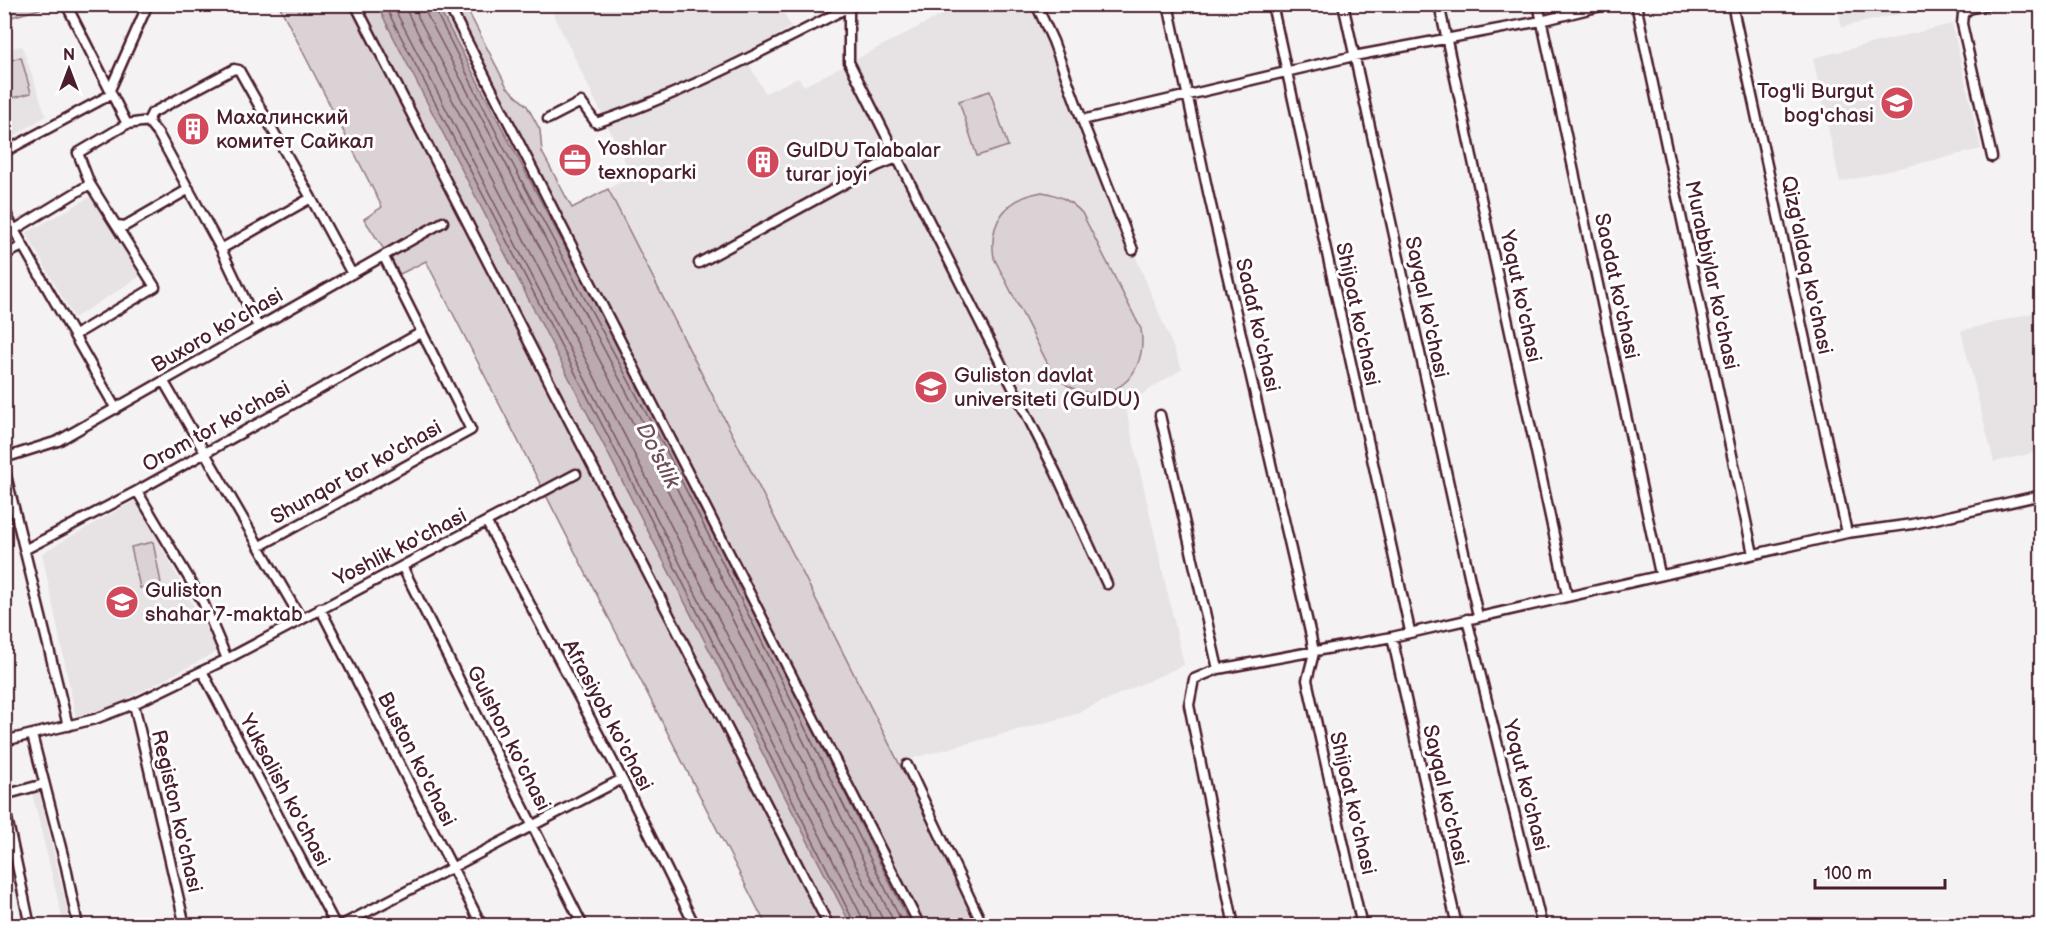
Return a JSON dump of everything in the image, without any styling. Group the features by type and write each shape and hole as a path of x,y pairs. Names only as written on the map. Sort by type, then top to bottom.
{"street":[{"path":"66,4 127,124"},
{"path":"4,152 111,92 148,4"},
{"path":"355,4 829,926"},
{"path":"448,4 920,926"},
{"path":"1036,4 1133,250"},
{"name":"Sadaf ko'chasi","path":"1168,4 1208,192 1314,653"},
{"name":"Shijoat ko'chasi","path":"1272,4 1410,631"},
{"name":"Sayqal ko'chasi","path":"1343,4 1478,616"},
{"name":"Yoqut ko'chasi","path":"1439,4 1567,595"},
{"name":"Saodat ko'chasi","path":"1538,4 1660,574"},
{"path":"1082,120 1354,56 1541,21 1609,4"},
{"name":"Murabbiylar ko'chasi","path":"1636,4 1753,554"},
{"name":"Qizg'aldoq ko'chasi","path":"1732,4 1847,533"},
{"path":"1990,4 1969,9 1963,14 1962,24 1992,157"},
{"path":"548,119 581,102 596,123 621,115 754,56 849,6 849,62 1056,473 1107,584"},
{"path":"148,121 152,113 234,69 238,69 352,274"},
{"path":"75,335 155,287 90,184 78,153 127,124 148,121"},
{"path":"148,121 159,135 189,189 258,327"},
{"path":"699,263 877,166 897,158"},
{"path":"14,230 90,184"},
{"path":"117,225 126,226 189,189"},
{"path":"221,249 311,198"},
{"path":"4,209 116,409"},
{"name":"Buxoro ko'chasi","path":"4,458 58,441 443,222"},
{"path":"4,255 23,246"},
{"path":"384,257 422,332"},
{"name":"Shunqor tor ko'chasi","path":"260,546 471,430 422,332"},
{"name":"Orom tor ko'chasi","path":"26,549 54,537 422,332"},
{"path":"164,382 301,619"},
{"path":"1160,415 1218,669"},
{"path":"4,467 68,726"},
{"name":"Yoshlik ko'chasi","path":"4,741 95,719 134,704 227,659 576,474"},
{"path":"137,491 203,602 227,659"},
{"path":"1234,926 1190,715 1189,705 1194,679 1218,669 1392,637 1567,595 1847,533 1913,524 2042,495"},
{"name":"Afrasiyob ko'chasi","path":"487,523 622,779 695,926"},
{"name":"Gulshon ko'chasi","path":"402,566 583,926"},
{"name":"Buston ko'chasi","path":"320,608 482,926"},
{"name":"Yoqut ko'chasi","path":"1467,619 1542,926"},
{"name":"Sayqal ko'chasi","path":"1392,637 1456,926"},
{"name":"Shijoat ko'chasi","path":"1314,653 1307,680 1362,926"},
{"name":"Yuksalish ko'chasi","path":"202,671 338,926"},
{"name":"Registon ko'chasi","path":"134,704 185,926"},
{"path":"32,735 66,867 78,926"},
{"path":"907,765 983,926"},
{"path":"338,926 622,779"},
{"path":"4,795 44,784"},
{"path":"4,804 30,926"}],"shaded area":[{"path":"5,4 42,5 43,8 5,19"},
{"path":"1837,4 1939,5 1842,27"},
{"path":"279,5 465,5 507,87 527,106 540,130 542,152 572,208 608,189 981,925 766,925 426,261 400,274 364,219 382,207"},
{"name":"Guliston davlat universiteti (GulDU)","path":"549,5 780,5 791,27 744,55 765,93 798,78 804,86 961,5 1032,5 1182,369 1125,405 1184,665 1070,716 898,762 608,189 632,176"},
{"name":"Tog'li Burgut bog'chasi","path":"1952,24 1981,149 1840,182 1813,58"},
{"path":"22,46 46,116 5,142 5,50"},
{"path":"21,57 31,93 9,99 5,84 5,62"},
{"path":"990,91 1008,146 977,156 959,101"},
{"path":"1042,192 1064,199 1082,213 1141,329 1141,349 1137,366 1128,380 1116,389 1101,393 1085,392 1069,386 1053,374 994,258 994,233 1002,214 1018,200"},
{"path":"94,195 141,276 74,318 26,233"},
{"path":"2041,311 2041,451 1994,462 1961,331"},
{"name":"Guliston shahar 7-maktab","path":"136,500 218,651 112,707 76,717 42,553"},
{"path":"153,542 161,583 140,588 131,547"},
{"path":"39,790 71,925 64,925 32,792"}],"water":[{"name":"Do'stlik","path":"377,5 437,5 673,451 911,925 851,925"}],"place":[{"name":"Tog'li Burgut bog'chasi","path":"1897,103"},
{"name":"Махалинский комитет Сайкал","path":"193,129"},
{"name":"Yoshlar texnoparki","path":"575,160"},
{"name":"GulDU Talabalar turar joyi","path":"763,162"},
{"name":"Guliston davlat universiteti (GulDU)","path":"931,387"},
{"name":"Guliston shahar 7-maktab","path":"122,602"}]}
